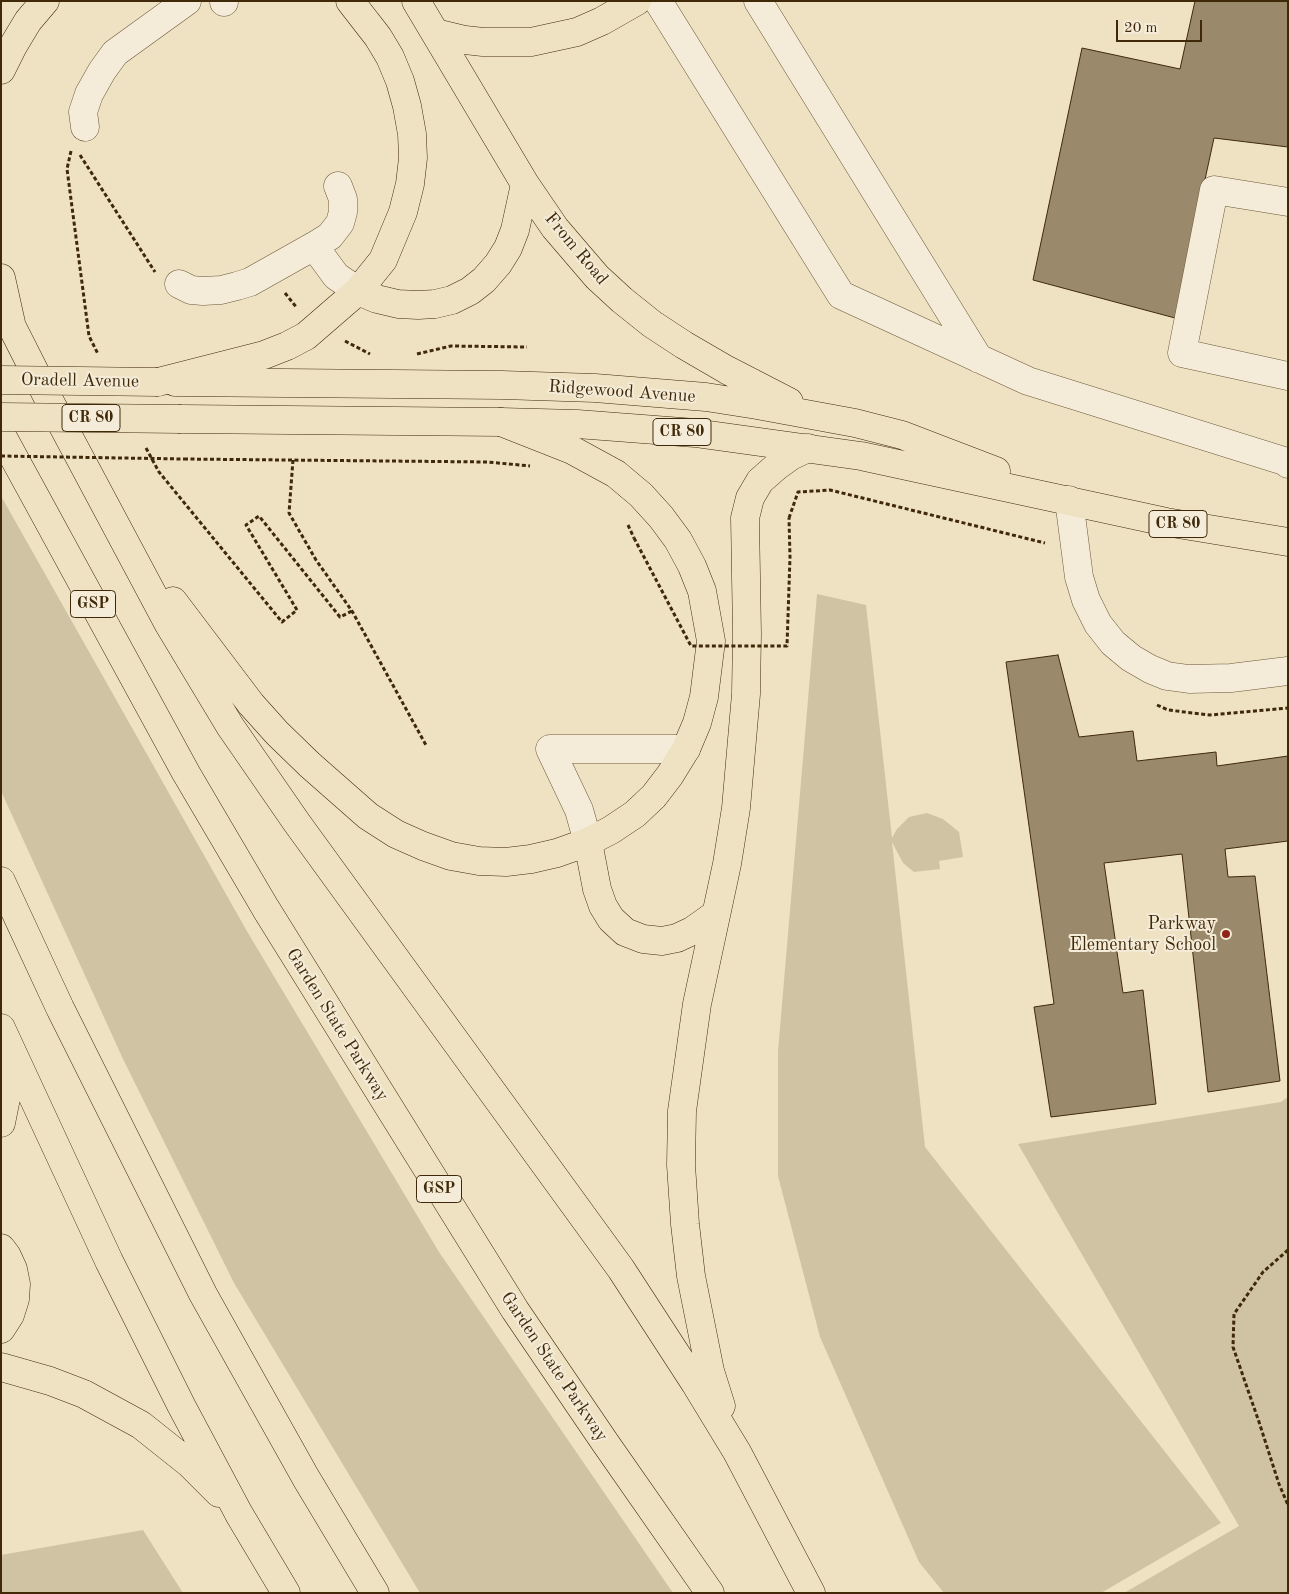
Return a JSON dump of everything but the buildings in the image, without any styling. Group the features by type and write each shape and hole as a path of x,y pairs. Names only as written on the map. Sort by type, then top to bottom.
{"main road":[{"path":"1,70 12,46 28,21 45,1"},
{"path":"158,382 237,363 287,346 306,336 358,291 383,260 404,212 413,158 412,134 400,81 390,57 364,17 350,1"},
{"name":"From Road","path":"416,1 525,184 555,228 597,277 652,324 701,355 817,416"},
{"path":"436,33 464,40 483,42 531,42 577,32 602,21 637,1"},
{"path":"358,291 384,301 418,305 452,300 470,291 484,280 498,264 508,248 515,230 525,184"},
{"path":"1,278 13,329"},
{"path":"1,305 114,521 199,677 251,758 621,1269 680,1359 737,1452 811,1593"},
{"name":"Oradell Avenue","path":"1,380 158,382"},
{"name":"Ridgewood Avenue","path":"158,382 443,384 595,388 706,397 855,423 902,435 1069,500"},
{"name":"Oradell Avenue","path":"1,416 181,419"},
{"name":"Ridgewood Avenue","path":"181,419 501,422 639,428 696,433 860,456 1166,522 1288,542"},
{"path":"114,521 251,704 310,765 368,816 396,834 451,856 479,861 506,862 532,859 557,853 588,842 635,814 654,796 670,775 686,749 697,723 704,697 711,641 702,591 692,566 678,540 641,495 616,474 572,450 501,422"},
{"name":"Garden State Parkway","path":"1,434 177,756 271,918 515,1310 710,1593"},
{"path":"737,1452 710,1370 691,1276 681,1165 682,1111 697,1004 727,864 736,808 742,748 747,634 745,518 750,498 760,481 791,456 808,448"},
{"path":"588,842 597,889 603,906 611,919 625,932 643,939 669,940 692,931 716,914"},
{"path":"1,881 60,1008 203,1294 306,1478 375,1593"},
{"path":"1,1123 6,1098 8,1070 3,1032"},
{"path":"3,1032 109,1261 181,1405 239,1514 286,1593"},
{"path":"1,1248 10,1262 16,1284 15,1299 10,1316 1,1329"},
{"path":"1,1367 50,1381 84,1394 141,1425 190,1464 239,1514"}],"lane":[{"path":"658,1 841,295 1028,381 1287,462 1288,464"},
{"path":"758,1 979,359"},
{"path":"85,127 83,112 89,94 115,53 175,5"},
{"path":"179,284 191,290 204,291 221,290 237,286 250,282 314,246 330,236 340,223 343,212 343,199 338,186"},
{"path":"1288,202 1214,190 1182,353 1288,376"},
{"path":"314,246 336,276 358,291"},
{"path":"1069,500 1079,577 1086,600 1098,624 1113,643 1131,658 1167,676 1189,679 1205,680 1288,671"},
{"path":"588,842 579,810 550,749 686,749"}],"path":[{"path":"1,456 488,462 535,467"},
{"path":"293,460 289,513 316,560 352,611 427,747"},
{"path":"627,524 691,646 787,646 790,557 789,518 798,492 830,490 1075,551"},
{"path":"1288,1250 1263,1272 1234,1314 1233,1347 1260,1422 1279,1484 1288,1505"}],"shaded area":[{"path":"1,496 248,933 439,1252 673,1593 420,1593 234,1283 123,1059 1,791"},
{"path":"817,594 866,605 892,838 897,829 909,817 927,813 943,819 959,832 963,857 939,861 940,869 914,872 903,863 892,842 925,1147 1221,1523 1101,1593 944,1593 919,1562 820,1337 778,1176 778,1051"},
{"path":"1288,1097 1288,1593 1124,1593 1239,1526 1018,1144 1281,1102"},
{"path":"143,1530 183,1593 1,1593 1,1555"}],"place":[{"name":"Parkway Elementary School","path":"1226,934"}]}
